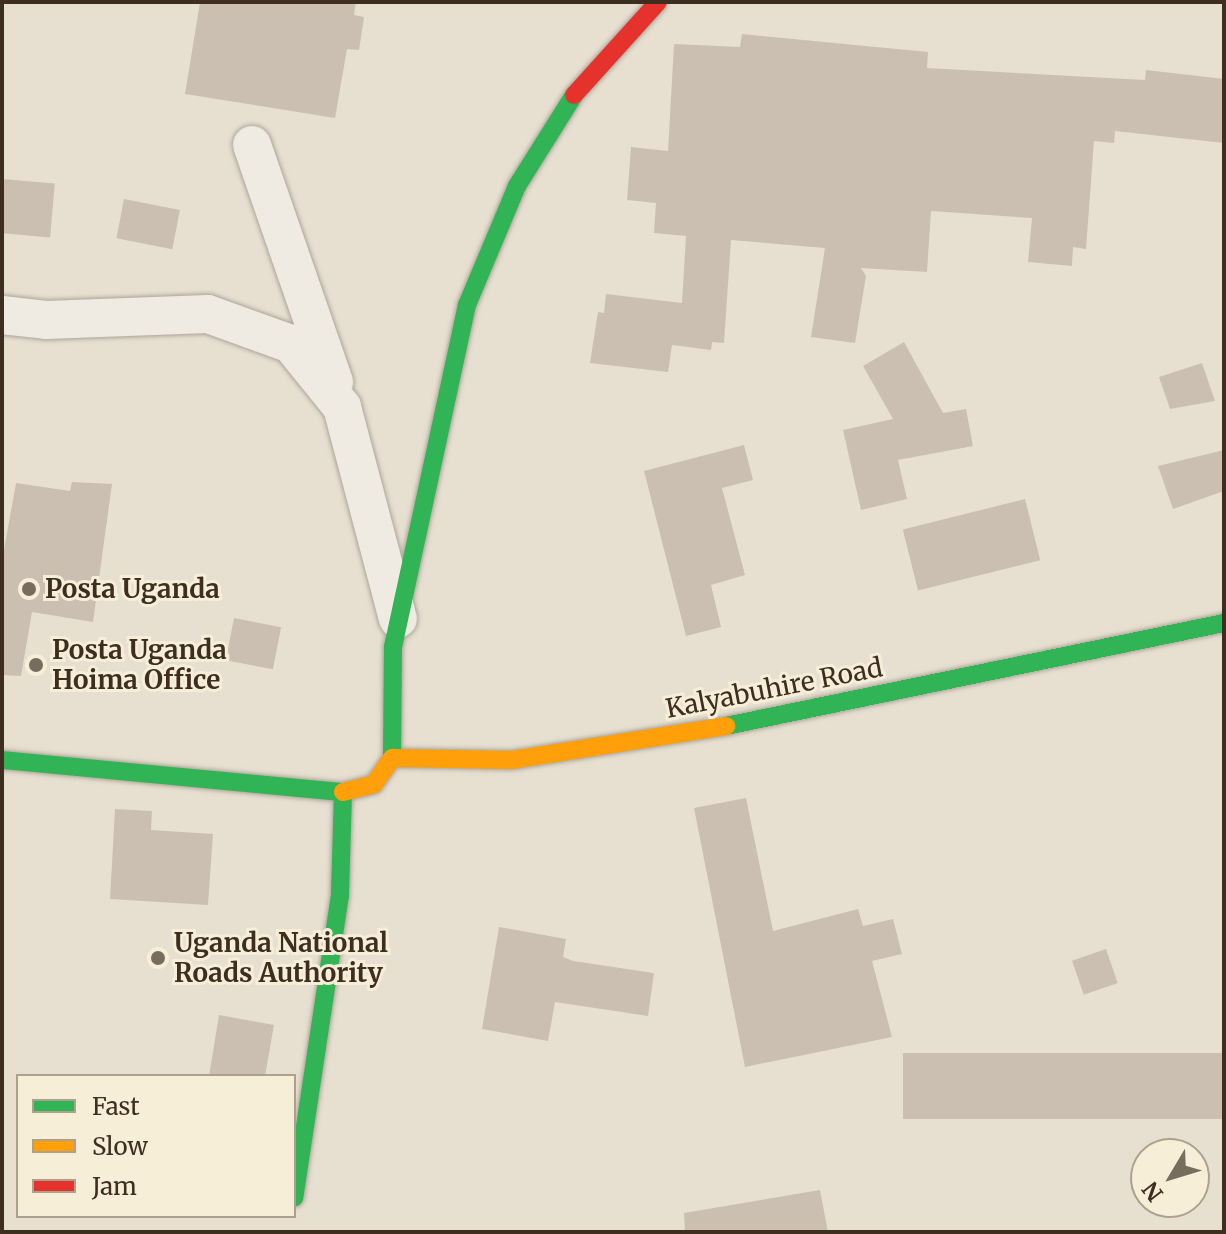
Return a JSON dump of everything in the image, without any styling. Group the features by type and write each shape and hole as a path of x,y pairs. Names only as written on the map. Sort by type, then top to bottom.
{"street":[{"path":"2,760 343,792 374,784 392,758 393,647 467,305 517,186 573,96 658,2"},
{"path":"252,145 342,407 398,619"},
{"path":"2,315 46,320 208,314 291,344 342,407"},
{"name":"Kalyabuhire Road","path":"392,758 512,760 758,721 1224,623"},
{"path":"296,1185 340,895 343,792"}],"building":[{"path":"200,2 356,2 354,15 364,17 359,50 347,49 335,118 185,94"},
{"path":"742,34 928,52 927,68 1145,80 1146,70 1224,79 1224,143 1115,131 1114,143 1094,141 1086,249 1073,247 1072,266 1028,262 1032,218 931,211 927,272 861,268 866,276 855,343 811,337 825,248 731,240 724,343 712,342 711,350 672,345 668,372 590,363 598,312 604,313 606,294 682,303 686,236 654,233 656,203 627,200 631,147 668,151 674,44 740,47"},
{"path":"2,179 55,184 50,237 2,233"},
{"path":"124,199 180,210 172,249 116,238"},
{"path":"904,342 943,413 966,409 973,446 898,460 907,499 861,510 843,430 893,419 863,366"},
{"path":"1202,363 1215,401 1170,409 1159,377"},
{"path":"744,445 753,480 722,488 745,575 711,585 721,627 686,636 644,471"},
{"path":"1224,450 1224,491 1173,509 1158,466"},
{"path":"72,482 112,484 93,622 32,612 21,676 2,675 2,561 16,483 70,491"},
{"path":"1025,499 1040,560 918,591 903,529"},
{"path":"234,618 281,627 273,669 226,660"},
{"path":"746,798 773,931 858,909 863,926 893,919 902,954 872,961 892,1037 745,1067 694,808"},
{"path":"115,809 152,811 151,830 213,834 208,905 110,899"},
{"path":"499,927 566,939 563,957 573,961 654,973 648,1016 555,1002 548,1041 482,1029"},
{"path":"1106,949 1118,983 1084,995 1072,961"},
{"path":"219,1015 274,1025 265,1074 209,1074"},
{"path":"903,1053 1224,1053 1224,1119 903,1119"},
{"path":"820,1190 828,1232 685,1232 684,1213"}],"traffic: fast":[{"path":"392,758 393,647 467,305 517,186 574,95"},
{"path":"726,726 1224,623"},
{"path":"2,760 343,792 340,895 296,1185"}],"traffic: slow":[{"path":"343,792 374,784 392,758 512,760 726,726"}],"traffic: jam":[{"path":"574,95 658,2"}],"place":[{"name":"Posta Uganda","path":"29,589"},
{"name":"Posta Uganda Hoima Office","path":"36,665"},
{"name":"Uganda National Roads Authority","path":"158,958"}]}
